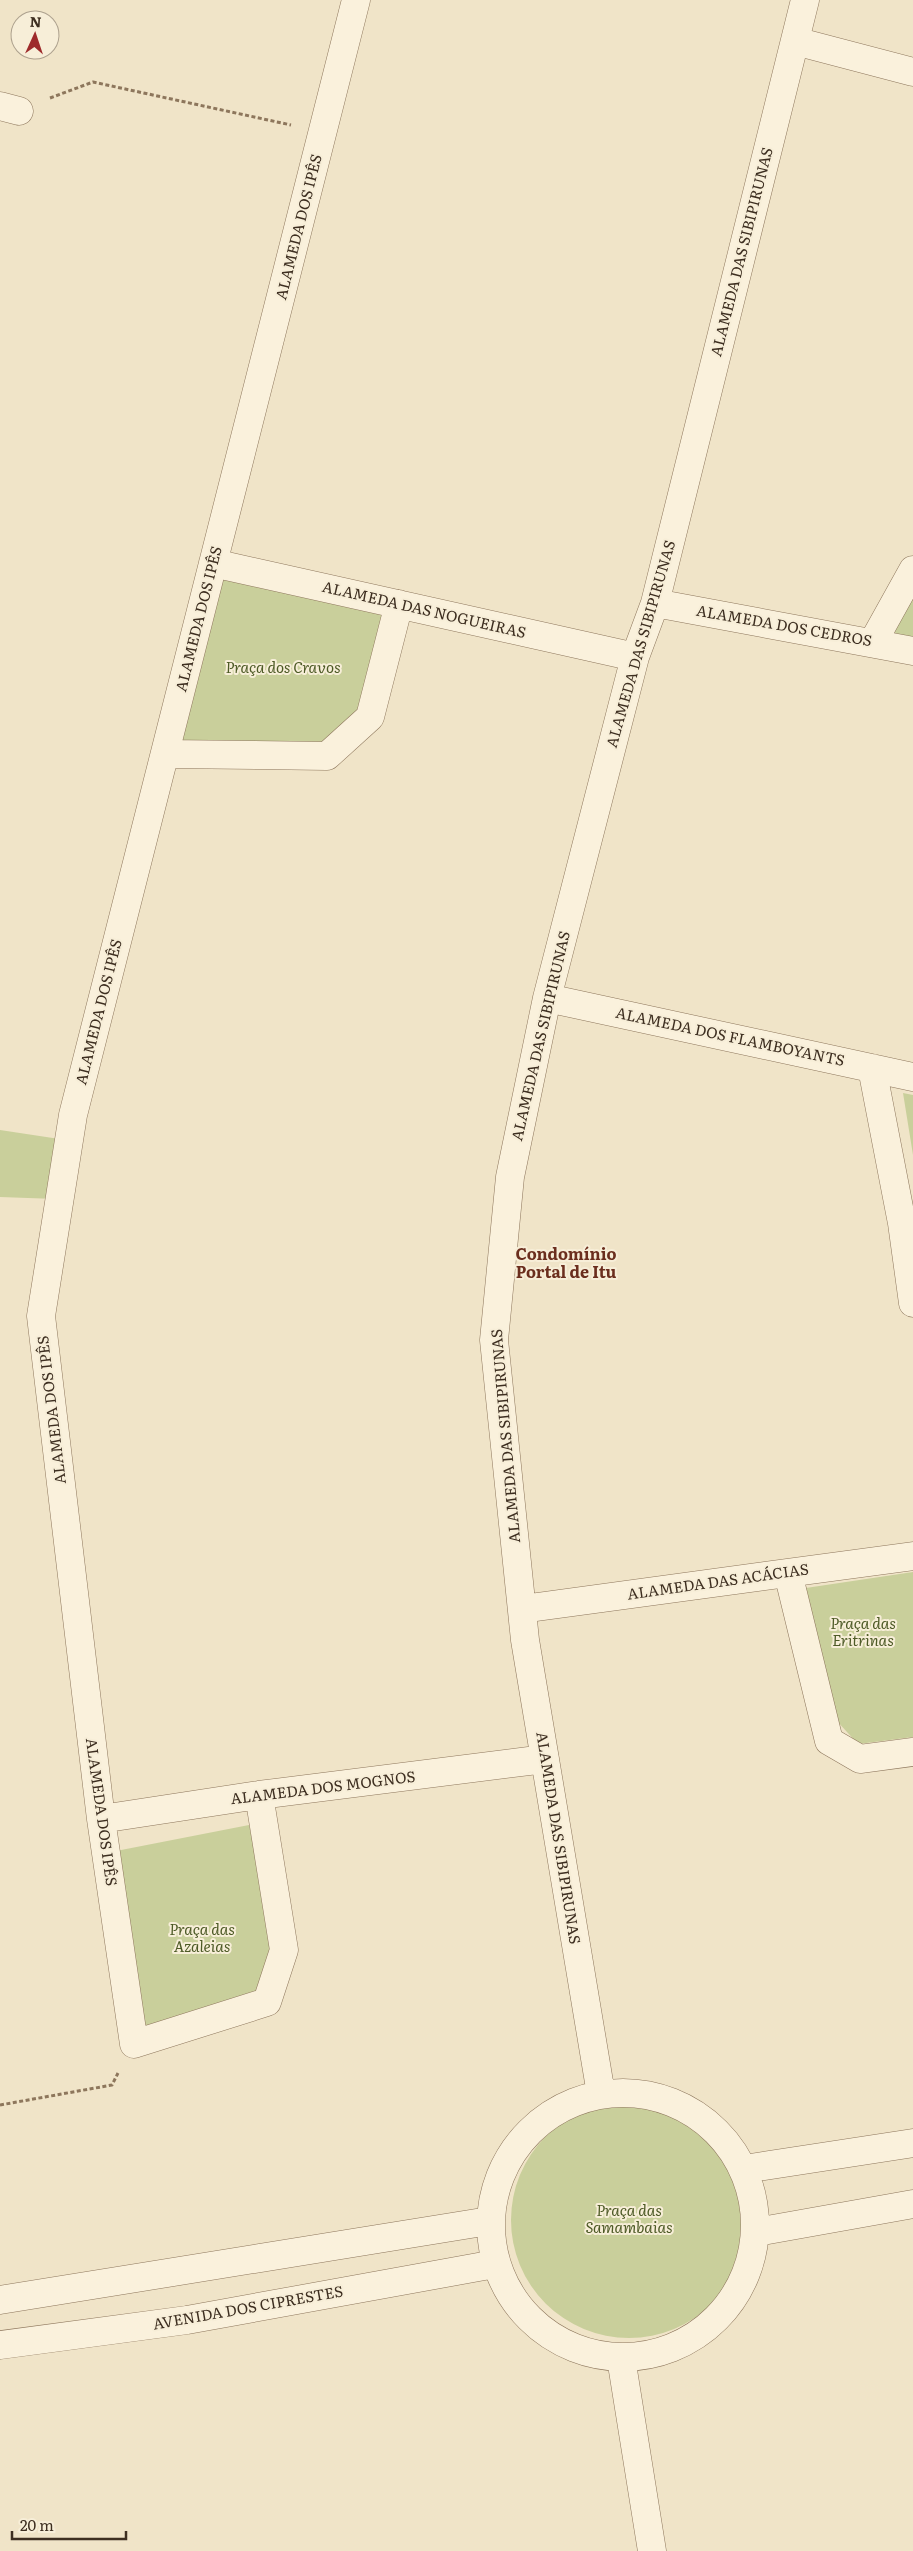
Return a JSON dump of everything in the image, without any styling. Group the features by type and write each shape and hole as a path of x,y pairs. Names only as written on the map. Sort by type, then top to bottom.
{"street":[{"name":"ALAMEDA DOS IPÊS","path":"134,2044 101,1819 41,1316 73,1115 356,0"},
{"name":"ALAMEDA DAS SIBIPIRUNAS","path":"600,2094 525,1640 494,1340 510,1177 546,998 635,657 656,603 806,0"},
{"path":"795,41 913,72"},
{"name":"ALAMEDA DAS NOGUEIRAS","path":"213,563 635,657"},
{"path":"873,642 913,570"},
{"name":"ALAMEDA DOS CEDROS","path":"656,603 873,642 913,651"},
{"path":"165,754 327,756 370,717 399,604"},
{"name":"ALAMEDA DOS FLAMBOYANTS","path":"546,998 913,1076"},
{"path":"872,1068 907,1222 913,1303"},
{"name":"ALAMEDA DAS ACÁCIAS","path":"522,1608 913,1556"},
{"path":"788,1573 829,1741 860,1759 913,1752"},
{"name":"ALAMEDA DOS MOGNOS","path":"101,1819 258,1795 545,1759"},
{"path":"134,2044 267,2002 284,1950 258,1795"},
{"path":"629,2092 657,2097 680,2105 714,2128 744,2169 750,2184 755,2208 756,2232 747,2272 734,2298 708,2327 674,2347 648,2355 621,2358 577,2349 538,2328 509,2294 495,2264 489,2221 490,2210 502,2169 526,2133 560,2108 600,2094 629,2092"},
{"path":"744,2169 913,2143"},
{"path":"756,2232 913,2204"},
{"path":"0,2300 489,2221"},
{"name":"AVENIDA DOS CIPRESTES","path":"0,2345 187,2320 495,2264"},
{"path":"621,2358 652,2551"}],"path":[{"path":"10,109 93,82 323,132"},
{"path":"0,2105 112,2085 134,2044"}],"green space":[{"name":"Praça dos Cravos","path":"216,569 394,606 367,714 325,752 170,751"},
{"path":"913,586 913,638 891,633"},
{"path":"903,1093 913,1095 913,1155"},
{"path":"0,1130 66,1140 56,1199 0,1197"},
{"name":"Praça das Eritrinas","path":"913,1572 913,1737 858,1744 836,1720 799,1589"},
{"name":"Praça das Azaleias","path":"249,1825 278,1950 262,1999 144,2029 116,1851"},
{"name":"Praça das Samambaias","path":"629,2102 652,2104 685,2116 704,2129 720,2145 733,2164 742,2186 747,2220 745,2243 733,2276 720,2295 704,2311 685,2324 663,2333 629,2338 606,2336 573,2324 554,2311 538,2295 525,2276 516,2254 511,2220 513,2197 525,2164 538,2145 554,2129 573,2116 595,2107"}],"district":[{"name":"Condomínio Portal de Itu","path":"566,1263"}]}
